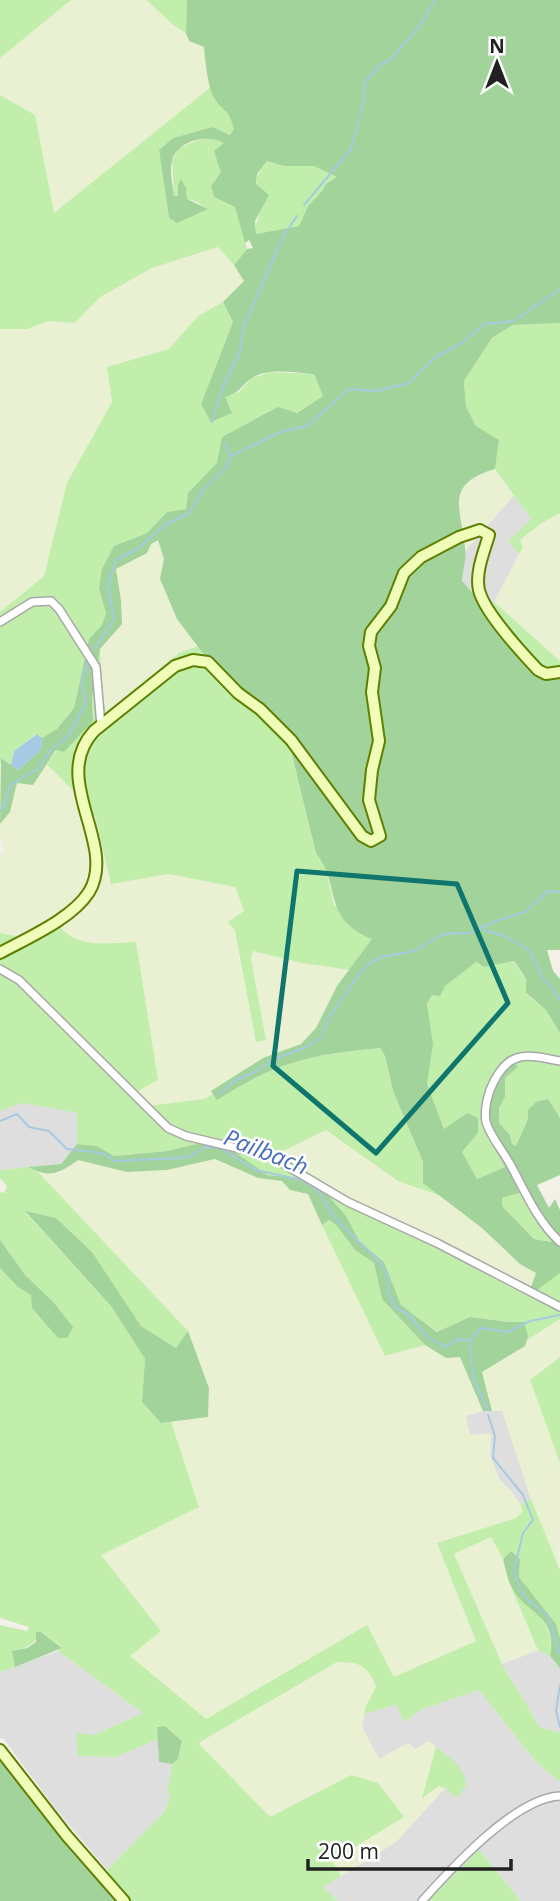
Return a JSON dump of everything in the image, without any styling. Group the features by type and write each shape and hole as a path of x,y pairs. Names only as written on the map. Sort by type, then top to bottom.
{"street":[{"path":"0,953 62,917 76,907 90,891 95,875 95,857 80,793 79,764 86,741 175,666 193,660 208,662 291,740 362,836 371,841 380,836 369,800 379,741 372,692 375,668 369,646 371,632 391,607 404,573 421,557 459,537 480,530 489,535 479,573 479,588 485,605 538,670 546,674 560,672"},
{"path":"0,622 32,602 51,601 59,609 96,667 101,726"},
{"path":"0,969 19,979 168,1128 186,1136 270,1156 348,1202 437,1243 560,1307"},
{"path":"560,1060 523,1056 508,1060 486,1102 486,1122 547,1230 560,1242"},
{"path":"0,1750 67,1836 124,1901"},
{"path":"422,1901 455,1865 518,1811 536,1801 560,1796"}],"highlighted area":[{"path":"297,871 457,884 508,1003 376,1153 273,1066"}],"shaded area":[{"path":"514,495 532,519 508,541 519,554 493,605 472,592 462,581 466,550"},
{"path":"23,1103 78,1113 77,1144 61,1164 0,1170 0,1111"},
{"path":"502,1410 531,1499 520,1504 499,1479 490,1455 491,1450 470,1435 466,1416 483,1411"},
{"path":"538,1650 550,1656 560,1668 560,1733 540,1727 502,1664"},
{"path":"58,1651 143,1713 94,1735 116,1757 158,1739 159,1762 172,1764 167,1793 171,1793 164,1812 107,1870 54,1807 3,1738 0,1739 0,1672"},
{"path":"479,1690 536,1762 560,1782 560,1901 521,1901 479,1850 428,1901 338,1901 323,1887 396,1842 463,1772 429,1741 415,1750 408,1743 379,1759 362,1727 364,1714 396,1705 404,1722 421,1710"}],"green space":[{"path":"0,0 71,0 0,58"},
{"path":"71,0 147,0 172,24 186,33 189,41 204,46 211,87 53,214 35,115 0,95 0,58"},
{"path":"147,0 187,0 186,33 172,24"},
{"path":"187,0 560,0 560,323 513,325 492,338 464,381 466,407 476,426 499,440 495,469 468,482 459,499 459,509 465,552 462,581 472,592 493,605 532,655 560,679 560,950 547,950 553,971 560,979 560,1033 546,1010 526,993 526,979 514,961 484,967 476,962 445,986 440,996 432,995 427,1004 433,1044 427,1084 444,1129 467,1113 478,1118 478,1133 462,1152 477,1179 505,1167 489,1135 482,1110 487,1085 508,1055 518,1067 505,1078 505,1097 499,1108 499,1123 510,1135 512,1144 516,1146 528,1119 528,1110 536,1102 548,1099 560,1118 560,1175 537,1185 549,1208 555,1199 560,1210 560,1273 537,1290 531,1287 536,1273 520,1264 482,1228 423,1183 423,1162 393,1091 385,1056 380,1048 324,1055 292,1063 253,1079 217,1100 211,1091 263,1058 301,1044 316,1028 337,986 372,939 356,931 339,911 329,877 316,853 285,726 202,652 177,619 160,579 164,559 158,540 151,544 147,553 116,569 122,624 100,649 92,699 93,721 64,752 56,750 33,785 17,783 10,812 0,824 1,758 18,770 41,750 42,738 57,729 74,708 89,639 102,625 106,613 99,589 102,569 114,546 147,533 167,512 186,509 188,493 217,463 222,437 278,407 297,413 323,396 314,374 274,372 252,378 238,391 225,397 232,413 211,422 201,404 233,322 223,302 244,281 234,265 247,249 253,248 249,240 245,243 235,207 214,197 211,186 221,172 214,151 224,143 218,140 194,141 180,148 175,154 171,169 174,196 178,195 181,179 186,188 187,199 208,209 177,223 169,218 159,150 173,138 212,127 230,135 234,129 229,115 216,101 211,90 204,47 189,41 186,33","holes":["267,161 284,166 314,166 337,177 326,184 308,206 299,226 256,234 255,221 269,195 256,184 257,174","523,1192 552,1242 534,1239 502,1206 502,1198"]},
{"path":"211,87 215,100 229,112 234,129 230,135 212,127 173,138 159,150 169,218 208,209 187,199 186,188 174,197 172,161 178,149 207,139 225,143 221,172 211,186 214,197 235,207 247,249 234,265 218,247 152,268 100,297 75,323 48,321 27,329 0,329 0,95 35,115 54,213"},
{"path":"267,161 284,166 314,166 337,177 326,184 308,206 299,226 256,234 259,203 256,181"},
{"path":"218,247 244,281 223,302 198,316 169,349 108,367 112,402 67,483 44,576 0,612 0,329 27,329 48,321 75,323 100,297 152,268"},
{"path":"223,302 233,322 201,404 239,392 252,378 271,372 314,374 323,396 218,463 189,492 186,509 167,512 147,533 114,546 99,589 106,613 102,625 89,639 74,708 57,729 42,738 36,734 14,751 11,765 2,758 0,764 0,612 44,576 67,483 112,402 107,367 169,349 198,316"},
{"path":"560,323 560,513 520,540 523,548 519,554 508,541 531,519 495,469 499,440 476,426 466,408 464,381 492,338 513,325"},
{"path":"495,469 514,495 466,550 458,512 463,485 476,475"},
{"path":"560,513 560,661 494,602 523,548 520,541 542,523"},
{"path":"158,539 164,559 160,579 177,619 198,646 179,653 106,712 100,649 122,624 115,568 147,553 151,544"},
{"path":"494,602 560,661 560,679 532,655 493,605"},
{"path":"198,646 285,726 316,853 325,864 334,905 373,939 350,970 302,963 253,951 251,959 266,1040 256,1042 235,931 228,922 244,911 235,887 169,874 111,884 95,816 80,811 75,792 47,765 57,750 93,721 92,699 100,649 106,712 179,653"},
{"path":"46,765 75,792 80,811 94,816 111,884 169,874 234,887 244,911 228,922 234,931 256,1042 266,1040 251,959 253,951 302,963 350,970 337,986 316,1028 301,1044 263,1058 204,1099 148,1107 136,1092 136,943 94,944 68,937 35,940 0,933 0,855 5,851 0,837 0,824 10,812 17,782 33,785"},
{"path":"60,927 76,939 86,942 136,942 158,1080 136,1092 148,1106 204,1099 213,1094 217,1099 263,1074 292,1063 324,1055 380,1048 385,1056 393,1091 423,1162 424,1183 441,1196 398,1181 326,1130 277,1154 367,1208 536,1290 560,1273 560,1319 527,1340 524,1322 470,1317 438,1332 401,1305 384,1262 360,1242 346,1216 298,1178 267,1175 196,1144 168,1151 114,1156 97,1146 77,1144 77,1113 23,1103 0,1111 0,933 35,940"},
{"path":"513,961 526,980 526,994 546,1010 560,1033 560,1116 528,1110 528,1119 516,1146 512,1144 510,1135 499,1124 499,1108 505,1097 505,1078 517,1067 508,1055 487,1085 482,1110 489,1135 505,1167 477,1179 462,1152 478,1133 467,1113 444,1129 427,1084 432,1044 427,1004 432,995 476,962 484,967"},
{"path":"326,1130 398,1181 441,1196 482,1228 520,1264 536,1273 531,1287 367,1208 277,1154"},
{"path":"77,1144 97,1146 114,1156 168,1151 196,1144 218,1145 232,1150 267,1175 298,1178 324,1191 346,1216 360,1242 384,1262 401,1305 437,1332 470,1317 524,1322 528,1336 525,1346 482,1372 492,1411 483,1411 460,1357 446,1358 425,1345 382,1299 374,1263 355,1250 337,1226 329,1220 322,1225 308,1194 290,1190 282,1181 258,1178 215,1159 167,1170 127,1172 78,1160 55,1173 43,1173 28,1167 61,1164"},
{"path":"215,1159 258,1178 282,1181 290,1190 308,1194 385,1356 425,1345 446,1358 460,1356 483,1411 466,1416 470,1435 491,1433 490,1455 499,1479 512,1492 523,1511 516,1518 437,1543 477,1641 394,1677 367,1625 206,1719 129,1656 161,1631 101,1555 199,1507 171,1422 208,1417 209,1388 188,1331 39,1173 59,1173 78,1160 127,1172 167,1170"},
{"path":"28,1167 39,1173 188,1331 176,1348 141,1326 92,1252 56,1218 26,1213 111,1306 145,1359 142,1402 161,1423 171,1422 199,1507 101,1555 161,1631 130,1656 206,1719 367,1625 394,1677 476,1641 437,1543 516,1518 523,1511 520,1504 531,1499 560,1570 560,1638 556,1624 519,1577 520,1559 511,1551 503,1559 491,1537 454,1554 502,1664 540,1727 560,1733 560,1782 536,1762 479,1690 421,1710 404,1722 396,1705 364,1714 376,1687 370,1674 362,1666 337,1662 199,1744 270,1817 351,1775 378,1783 404,1817 332,1861 341,1876 323,1887 338,1901 129,1901 107,1870 164,1812 171,1794 167,1794 172,1764 178,1759 182,1741 165,1726 157,1727 158,1739 116,1757 78,1756 76,1733 94,1735 143,1713 58,1651 62,1647 41,1632 30,1645 13,1651 15,1667 0,1672 0,1625 27,1631 29,1627 0,1618 0,1192 4,1193 7,1186 0,1178 0,1170"},
{"path":"523,1192 553,1242 534,1239 502,1206 502,1198"},
{"path":"25,1211 56,1218 92,1252 141,1326 176,1348 188,1331 209,1388 208,1417 161,1423 142,1402 145,1359 111,1306"},
{"path":"329,1220 337,1226 355,1250 374,1263 382,1299 425,1345 385,1356 322,1225"},
{"path":"0,1240 25,1275 54,1303 73,1327 67,1338 58,1338 32,1308 31,1295 18,1287 0,1268"},
{"path":"560,1319 560,1357 530,1380 560,1463 559,1571 531,1499 502,1411 492,1411 482,1372 525,1346 527,1340"},
{"path":"560,1357 560,1463 530,1380"},
{"path":"492,1537 538,1650 501,1664 454,1554"},
{"path":"511,1551 520,1559 519,1577 556,1624 560,1638 560,1668 550,1656 551,1642 545,1623 517,1596 510,1583 503,1559"},
{"path":"511,1587 546,1625 551,1644 550,1656 538,1650"},
{"path":"36,1632 41,1632 62,1648 15,1667 12,1651 27,1648 36,1642"},
{"path":"337,1662 355,1662 371,1672 376,1687 366,1706 362,1727 379,1759 408,1743 415,1749 429,1741 436,1747 422,1797 439,1786 445,1788 396,1842 341,1876 332,1861 351,1775 270,1817 199,1745"},
{"path":"165,1726 182,1741 178,1759 172,1764 159,1762 157,1727"},
{"path":"436,1747 456,1764 463,1774 466,1786 456,1798 439,1786 422,1798"},
{"path":"0,1762 8,1768 116,1901 0,1901"},
{"path":"479,1850 521,1901 428,1901"}],"water":[{"path":"37,734 42,738 41,750 18,770 11,765 14,751"}],"waterway":[{"path":"304,205 351,149 364,101 365,82 380,65 390,60 419,27 435,0"},
{"path":"212,422 223,387 240,352 244,326 284,235 297,216"},
{"path":"95,648 114,619 108,585 116,560 137,549 165,525 189,513 203,490 226,468 231,456 281,432 307,426 349,389 376,391 409,383 434,358 462,343 484,324 514,321 560,289"},
{"path":"224,442 231,456"},
{"path":"0,810 4,806 10,785 38,769 50,751 69,735 86,702 81,682 88,662"},
{"path":"219,1094 234,1081 255,1072 274,1059 307,1047 322,1037 329,1017 366,965 382,957 414,951 443,934 470,933 525,912 548,891 560,892"},
{"path":"483,930 505,936 530,951 544,980 560,1001"},
{"name":"Pailbach","path":"0,1121 17,1114 29,1127 49,1131 67,1149 102,1153 115,1161 189,1157 205,1147 220,1148 256,1170 302,1180 317,1190 336,1219 380,1262 387,1275 389,1293 395,1307 408,1314 427,1337 445,1347 460,1339 470,1341"},
{"path":"470,1340 481,1328 508,1332 530,1321 560,1315"},
{"name":"Pailbach","path":"470,1342 473,1377 488,1410"},
{"name":"Pailbach","path":"488,1415 495,1436 493,1458 523,1495 533,1520 523,1533 514,1570 521,1591 548,1616 560,1654"},
{"name":"Pailbach","path":"560,1685 556,1711 560,1727"}]}
